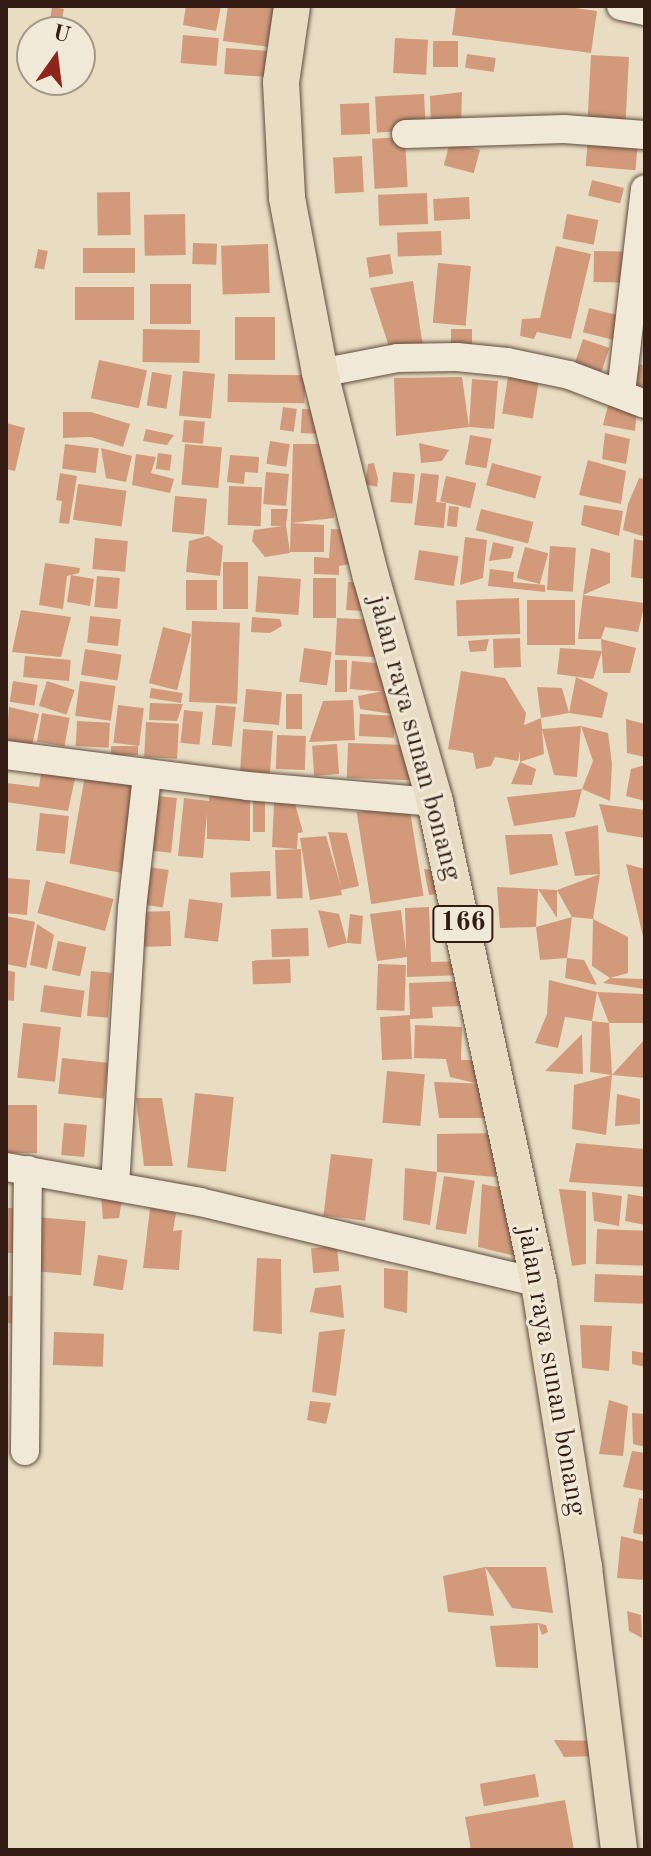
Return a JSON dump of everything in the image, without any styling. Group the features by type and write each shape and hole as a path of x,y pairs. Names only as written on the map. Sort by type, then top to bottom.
{"main road":[{"name":"jalan raya sunan bonang","path":"292,6 281,82 287,198 320,373 371,577 435,802 539,1283 584,1568 619,1850"}],"street":[{"path":"621,6 645,11"},
{"path":"406,134 564,129 645,135"},
{"path":"320,373 398,358 457,357 542,368 633,398 645,189"},
{"path":"6,755 147,775 435,802"},
{"path":"115,1186 132,909 147,775"},
{"path":"25,1451 17,1168 200,1202 539,1283"}],"building":[{"path":"186,6 221,6 216,31 183,25"},
{"path":"228,6 277,6 271,47 223,41"},
{"path":"456,6 561,6 597,11 591,53 452,35"},
{"path":"52,7 64,9 63,16 51,16"},
{"path":"183,35 219,38 216,66 181,63"},
{"path":"395,38 428,40 426,75 393,73"},
{"path":"433,41 458,41 458,67 433,67"},
{"path":"226,48 274,51 272,77 224,74"},
{"path":"467,54 496,58 494,72 465,68"},
{"path":"591,55 629,57 625,127 587,125"},
{"path":"462,92 461,125 431,127 430,96"},
{"path":"424,94 426,130 377,133 375,97"},
{"path":"369,103 370,134 341,135 340,104"},
{"path":"405,137 408,187 375,189 372,139"},
{"path":"588,139 638,143 635,170 586,166"},
{"path":"450,142 480,150 474,173 444,165"},
{"path":"362,156 364,192 335,193 333,158"},
{"path":"592,180 624,188 620,204 588,196"},
{"path":"130,192 131,235 98,236 97,193"},
{"path":"427,193 428,224 379,226 378,195"},
{"path":"469,197 470,219 434,221 433,199"},
{"path":"185,214 186,255 145,256 144,215"},
{"path":"567,214 598,220 594,245 562,239"},
{"path":"441,231 442,255 398,257 397,233"},
{"path":"193,243 217,244 216,265 192,264"},
{"path":"268,244 270,293 223,295 221,246"},
{"path":"556,246 591,254 571,339 537,332 534,339 520,336 522,319 540,318"},
{"path":"83,248 135,248 135,273 83,273"},
{"path":"38,249 48,251 44,270 34,268"},
{"path":"594,251 634,252 633,283 593,282"},
{"path":"390,254 393,274 369,278 366,258"},
{"path":"438,263 471,266 466,326 433,323"},
{"path":"413,281 423,346 391,353 370,288"},
{"path":"150,284 191,284 191,324 150,324"},
{"path":"75,287 134,287 134,320 75,320"},
{"path":"589,308 620,316 614,340 583,332"},
{"path":"235,317 275,317 275,360 235,360"},
{"path":"143,329 200,330 199,363 142,362"},
{"path":"451,329 472,329 472,349 451,349"},
{"path":"583,339 609,348 601,372 575,363"},
{"path":"99,360 147,370 139,408 91,398"},
{"path":"640,364 645,366 645,392 630,388"},
{"path":"183,371 215,374 211,419 179,416"},
{"path":"152,372 172,375 166,409 147,406"},
{"path":"228,374 305,375 304,403 228,402"},
{"path":"462,377 469,427 396,436 394,378"},
{"path":"508,377 539,382 533,418 502,414"},
{"path":"472,379 498,381 494,429 469,427"},
{"path":"610,398 637,409 635,431 603,425"},
{"path":"283,407 297,409 294,432 280,430"},
{"path":"302,409 324,410 323,434 301,433"},
{"path":"63,412 91,412 130,424 123,447 91,437 63,438"},
{"path":"184,420 205,422 203,444 182,442"},
{"path":"6,423 25,428 15,471 6,469"},
{"path":"146,429 174,435 167,445 143,441"},
{"path":"605,433 630,439 626,464 602,459"},
{"path":"470,435 492,439 486,468 465,465"},
{"path":"270,441 290,444 286,467 266,464"},
{"path":"419,443 449,450 442,461 421,463"},
{"path":"65,444 99,448 96,473 62,469"},
{"path":"185,444 222,447 218,488 181,485"},
{"path":"293,444 331,444 334,518 291,523 324,525 324,552 290,552"},
{"path":"101,448 132,456 126,482 106,478"},
{"path":"158,453 172,455 170,471 156,469"},
{"path":"136,454 156,457 151,473 174,479 170,493 132,485"},
{"path":"230,455 259,457 258,473 245,472 244,484 227,482"},
{"path":"588,460 626,471 621,504 579,495"},
{"path":"374,463 377,487 365,484 368,464"},
{"path":"492,463 541,476 535,498 486,485"},
{"path":"266,472 289,474 286,506 263,504"},
{"path":"393,472 415,474 412,504 390,502"},
{"path":"60,473 77,476 69,524 59,523 62,501 56,500"},
{"path":"421,473 439,475 436,502 446,503 444,528 414,525"},
{"path":"446,476 476,483 470,508 440,501"},
{"path":"639,478 645,479 645,537 623,530 628,504"},
{"path":"78,484 127,491 122,526 73,520"},
{"path":"229,486 262,487 261,526 228,525"},
{"path":"175,496 207,499 204,535 172,532"},
{"path":"584,505 623,511 619,536 581,525"},
{"path":"449,506 459,507 457,527 447,526"},
{"path":"271,509 288,509 286,525 290,553 265,557 252,541 254,530 283,526 271,526"},
{"path":"481,509 533,522 528,543 476,530"},
{"path":"331,529 353,530 361,562 339,566 339,575 314,574 314,557 329,558"},
{"path":"208,536 223,546 220,576 186,572 189,541"},
{"path":"465,537 487,540 483,578 460,585"},
{"path":"95,538 128,541 125,572 92,569"},
{"path":"634,539 645,541 645,579 631,577"},
{"path":"493,542 514,547 511,558 489,561"},
{"path":"550,546 576,548 573,592 547,590"},
{"path":"525,547 548,553 540,584 517,578"},
{"path":"591,548 610,553 610,583 583,595"},
{"path":"419,550 459,556 454,586 414,580"},
{"path":"223,562 248,562 248,609 223,609"},
{"path":"45,563 80,568 79,573 67,576 63,609 39,605"},
{"path":"490,569 514,572 513,582 545,585 545,592 488,586"},
{"path":"71,575 94,579 90,606 67,602"},
{"path":"97,576 120,578 117,609 94,607"},
{"path":"258,576 301,579 298,615 255,612"},
{"path":"313,578 336,578 336,618 313,618"},
{"path":"186,580 217,580 217,610 186,610"},
{"path":"348,582 364,583 362,611 346,610"},
{"path":"583,595 645,603 638,632 605,627 601,639 578,639"},
{"path":"519,598 520,634 457,636 456,600"},
{"path":"527,600 575,600 575,645 527,645"},
{"path":"21,610 71,617 61,657 12,652"},
{"path":"90,616 121,619 118,646 87,643"},
{"path":"252,617 280,619 282,626 270,633 251,632"},
{"path":"337,618 380,620 378,657 335,655"},
{"path":"192,621 240,623 237,704 189,702"},
{"path":"163,627 191,634 177,690 149,683"},
{"path":"520,638 521,667 494,668 493,639"},
{"path":"489,639 486,651 470,652 468,641"},
{"path":"601,639 636,648 630,673 603,673"},
{"path":"304,648 332,652 327,686 299,682"},
{"path":"560,648 602,651 593,679 557,674"},
{"path":"85,649 122,655 117,680 81,675"},
{"path":"25,656 71,660 69,681 23,677"},
{"path":"335,660 347,660 347,692 335,692"},
{"path":"352,661 386,664 383,692 350,689"},
{"path":"461,671 505,678 526,713 524,725 541,718 544,754 520,762 520,751 518,761 495,757 491,766 476,769 473,753 448,749"},
{"path":"576,677 608,693 602,718 569,713"},
{"path":"13,681 38,685 34,706 10,702"},
{"path":"47,681 75,690 67,715 39,706"},
{"path":"80,681 116,686 111,721 75,716"},
{"path":"537,687 562,688 569,713 541,718"},
{"path":"151,688 183,693 181,703 149,698"},
{"path":"399,688 404,716 360,709 358,696"},
{"path":"246,689 282,692 279,725 243,722"},
{"path":"286,694 302,694 302,729 286,729"},
{"path":"353,700 355,740 309,742 323,701"},
{"path":"150,703 183,704 177,721 149,720"},
{"path":"118,705 144,708 139,746 113,743"},
{"path":"216,705 236,707 232,747 212,745"},
{"path":"9,707 39,714 31,750 6,744"},
{"path":"184,710 203,712 199,745 181,743"},
{"path":"42,713 70,718 65,746 37,742"},
{"path":"360,714 395,716 394,738 359,736"},
{"path":"626,719 645,724 645,757 627,753"},
{"path":"77,721 110,723 109,748 76,746"},
{"path":"146,722 179,724 177,759 144,757"},
{"path":"581,726 577,777 554,775 542,729"},
{"path":"581,726 608,733 612,764 610,801 582,789 593,761"},
{"path":"243,729 273,731 270,773 240,771"},
{"path":"277,735 306,736 305,770 276,769"},
{"path":"348,743 414,745 413,780 347,778"},
{"path":"337,744 339,774 314,776 312,746"},
{"path":"111,746 138,746 138,755 111,755"},
{"path":"520,762 536,769 532,785 511,784"},
{"path":"645,765 645,801 626,796 631,769"},
{"path":"42,767 76,774 68,811 6,802 6,783 39,787"},
{"path":"86,770 139,779 123,873 70,864"},
{"path":"582,789 575,817 514,826 507,797"},
{"path":"210,790 250,796 250,841 207,839 207,813 203,858 178,856 184,798 209,801"},
{"path":"148,795 177,798 171,853 142,850"},
{"path":"253,800 265,800 265,832 253,832"},
{"path":"274,803 295,804 303,832 298,833 297,849 272,847"},
{"path":"409,804 424,896 371,904 357,812"},
{"path":"599,804 645,810 645,838 607,832"},
{"path":"40,813 69,816 65,854 36,851"},
{"path":"598,825 600,874 575,876 565,832"},
{"path":"328,832 347,833 359,886 341,890 342,895 310,900 300,838 326,836 341,887"},
{"path":"552,834 558,865 510,875 505,835"},
{"path":"301,849 303,898 277,899 275,850"},
{"path":"626,864 645,869 645,941 644,941"},
{"path":"143,866 169,870 163,908 137,904"},
{"path":"424,869 444,871 449,892 429,895"},
{"path":"270,871 271,896 231,897 230,872"},
{"path":"600,874 593,919 572,917 557,890"},
{"path":"6,878 30,880 27,915 6,913"},
{"path":"46,881 114,899 105,931 37,913"},
{"path":"497,887 538,889 536,927 500,928"},
{"path":"538,889 557,890 557,918"},
{"path":"189,899 223,903 218,942 184,938"},
{"path":"429,907 431,962 463,961 463,975 407,977 407,957 377,961 370,914 401,910 406,951 405,908"},
{"path":"318,910 339,914 347,943 328,948"},
{"path":"170,911 171,946 139,947 138,912"},
{"path":"350,914 363,916 361,944 347,943"},
{"path":"6,916 35,922 26,968 6,964"},
{"path":"572,917 567,958 540,960 536,927"},
{"path":"593,919 628,937 628,973 610,978 592,966"},
{"path":"37,924 54,935 47,969 30,965"},
{"path":"308,928 309,956 272,957 271,929"},
{"path":"58,941 86,947 80,976 52,970"},
{"path":"567,958 584,960 597,985 565,978"},
{"path":"290,959 291,983 253,984 252,960"},
{"path":"378,964 406,965 404,1011 376,1010"},
{"path":"6,970 15,972 14,1001 6,1000"},
{"path":"91,971 112,973 108,1018 87,1016"},
{"path":"610,978 645,979 645,989 603,983"},
{"path":"549,980 597,992 592,1021 565,1017 558,1048 535,1043 547,1014"},
{"path":"463,981 464,1006 432,1007 433,1018 410,1019 412,1059 382,1060 380,1017 410,1015 409,983"},
{"path":"44,985 85,991 81,1017 40,1012"},
{"path":"597,992 645,994 645,1023 609,1023"},
{"path":"592,1021 609,1023 612,1075 590,1072"},
{"path":"23,1023 61,1027 55,1082 17,1078"},
{"path":"415,1025 462,1027 461,1060 483,1060 479,1084 450,1077 446,1059 414,1058"},
{"path":"582,1034 583,1074 545,1071"},
{"path":"645,1039 645,1078 612,1075"},
{"path":"62,1058 108,1063 104,1099 58,1094"},
{"path":"387,1071 425,1074 420,1126 382,1123"},
{"path":"612,1075 606,1135 572,1129 574,1085"},
{"path":"434,1082 493,1084 498,1118 439,1118"},
{"path":"195,1093 234,1097 226,1172 187,1168"},
{"path":"617,1094 640,1099 640,1124 615,1126"},
{"path":"136,1098 162,1098 173,1166 144,1166"},
{"path":"6,1105 37,1105 37,1153 6,1153"},
{"path":"64,1123 87,1125 84,1157 61,1155"},
{"path":"500,1133 496,1177 437,1172 437,1134"},
{"path":"576,1143 644,1149 645,1187 569,1182"},
{"path":"331,1154 373,1159 365,1221 323,1216"},
{"path":"405,1168 437,1172 430,1225 403,1220"},
{"path":"444,1176 475,1181 466,1234 436,1229"},
{"path":"482,1184 512,1190 519,1257 478,1247"},
{"path":"559,1189 586,1191 586,1264 572,1266"},
{"path":"592,1192 622,1196 619,1226 594,1221"},
{"path":"628,1194 645,1197 645,1225 625,1221"},
{"path":"101,1196 122,1200 119,1218 103,1219"},
{"path":"6,1208 18,1208 16,1253 6,1253"},
{"path":"150,1208 176,1213 173,1231 182,1230 179,1270 143,1268"},
{"path":"36,1217 86,1221 81,1275 31,1271"},
{"path":"597,1229 645,1231 644,1266 596,1264"},
{"path":"337,1246 339,1271 313,1273 311,1248"},
{"path":"98,1255 128,1260 123,1290 93,1286"},
{"path":"257,1258 281,1259 282,1334 253,1331"},
{"path":"384,1268 408,1271 407,1313 384,1308"},
{"path":"595,1274 645,1276 644,1304 594,1302"},
{"path":"341,1285 344,1318 310,1312 315,1288"},
{"path":"6,1296 16,1296 16,1323 6,1323"},
{"path":"580,1325 612,1326 609,1371 582,1368"},
{"path":"345,1329 336,1396 312,1392 319,1332"},
{"path":"54,1332 104,1334 103,1367 53,1365"},
{"path":"632,1351 645,1353 645,1367 632,1364"},
{"path":"609,1400 628,1406 623,1456 599,1454"},
{"path":"310,1401 331,1403 326,1424 307,1420"},
{"path":"632,1413 645,1414 645,1447 633,1444"},
{"path":"632,1451 645,1453 645,1491 623,1487"},
{"path":"639,1498 645,1499 645,1535 633,1533"},
{"path":"621,1536 645,1542 645,1580 617,1578"},
{"path":"485,1567 546,1567 553,1613 512,1608"},
{"path":"485,1567 494,1616 448,1612 443,1576"},
{"path":"627,1611 641,1615 642,1638 629,1631"},
{"path":"538,1623 546,1625 548,1632 542,1635"},
{"path":"538,1623 538,1668 496,1667 490,1626"},
{"path":"554,1740 596,1741 597,1756 564,1757"},
{"path":"535,1774 539,1797 484,1806 480,1784"},
{"path":"565,1800 574,1850 471,1850 465,1817"}]}
